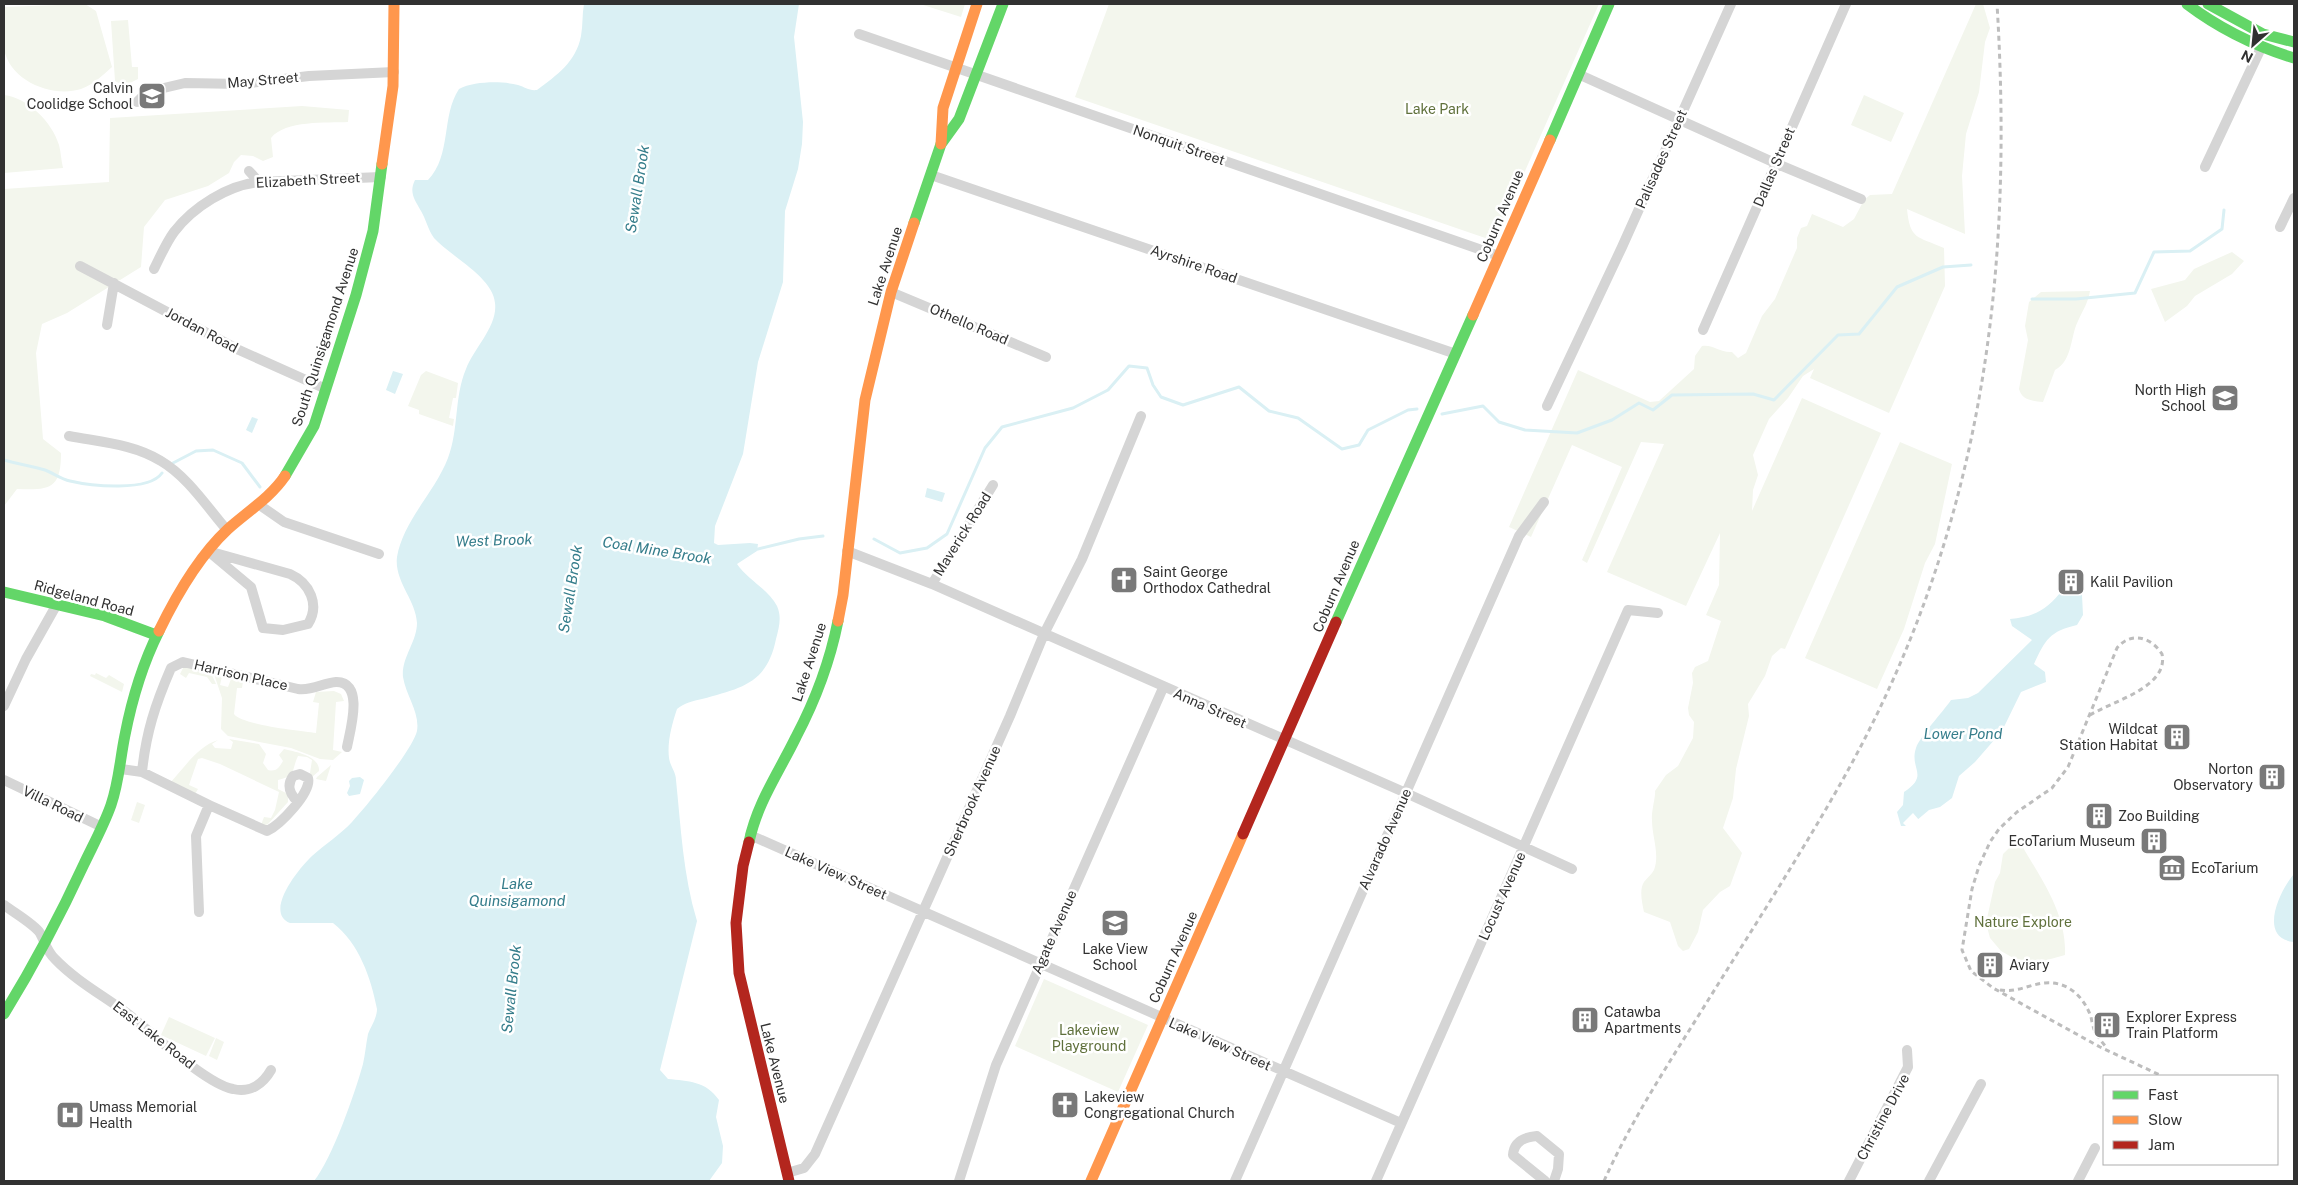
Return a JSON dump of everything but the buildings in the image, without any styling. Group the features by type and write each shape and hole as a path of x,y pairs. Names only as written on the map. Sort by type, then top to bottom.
{"main road":[{"name":"South Quinsigamond Avenue","path":"4,1014 44,945 102,827 114,798 121,769 129,710 140,675 156,635 185,584 208,551 282,480 295,462 311,430 326,389 370,247 377,213 394,72 394,4"},
{"name":"Lake Avenue","path":"788,1177 748,1016 737,956 737,909 750,835 765,794 796,738 825,669 841,607 864,400 891,292 941,144 943,108 977,4"},
{"name":"Lake Avenue","path":"941,144 959,119 1003,4"},
{"name":"Coburn Avenue","path":"1090,1181 1609,4"},
{"path":"2187,4 2214,25 2234,36 2261,48 2294,58"},
{"path":"2208,4 2263,34 2294,42"},
{"name":"Ridgeland Road","path":"4,592 105,616 156,635"}],"street":[{"name":"Palisades Street","path":"1547,406 1622,248 1730,4"},
{"name":"Dallas Street","path":"1703,330 1846,4"},
{"name":"Nonquit Street","path":"859,34 1499,256"},
{"path":"2205,166 2261,48"},
{"name":"May Street","path":"137,102 151,91 185,83 242,84 309,76 394,72"},
{"path":"1578,74 1775,164 1861,199"},
{"path":"249,171 259,182"},
{"name":"Ayrshire Road","path":"931,175 1456,354"},
{"name":"Elizabeth Street","path":"154,270 173,234 186,219 231,188 259,182 381,176"},
{"path":"2280,227 2294,198"},
{"name":"Jordan Road","path":"80,266 256,358 326,389"},
{"path":"107,325 114,283"},
{"name":"Othello Road","path":"891,292 1046,357"},
{"name":"Sherbrook Avenue","path":"788,1177 804,1168 815,1154 1010,716 1044,634 1082,560 1141,416"},
{"path":"69,436 133,448 160,460 182,478 228,530"},
{"name":"Maverick Road","path":"932,584 993,485"},
{"name":"Alvarado Avenue","path":"1235,1181 1519,536 1544,502"},
{"path":"258,504 284,522 379,554"},
{"path":"208,551 294,576 310,594 314,614 308,624 284,630 263,628 251,587 208,551"},
{"name":"Anna Street","path":"847,551 932,584 1163,688 1406,793 1572,869"},
{"path":"4,706 26,659 57,604"},
{"name":"Locust Avenue","path":"1376,1181 1628,610 1658,613"},
{"name":"Harrison Place","path":"142,772 146,740 158,699 171,668 183,662 298,689 310,689 336,682 345,684 352,693 354,703 347,746"},
{"name":"Agate Avenue","path":"959,1181 996,1065 1163,688"},
{"path":"121,769 142,772 267,831 279,822 298,802"},
{"name":"Villa Road","path":"4,780 102,827"},
{"path":"199,912 196,836 209,805"},
{"name":"Lake View Street","path":"750,835 1040,962 1401,1124"},
{"name":"East Lake Road","path":"4,905 39,932 44,945 54,959 128,1014 170,1049 224,1086 239,1090 252,1088 263,1081 271,1070"},
{"name":"Christine Drive","path":"1849,1181 1908,1067 1907,1050"},
{"path":"1930,1181 1981,1084"},
{"path":"1545,1181 1513,1155 1517,1143 1526,1137 1537,1136 1559,1154 1558,1169 1554,1181"},
{"path":"2078,1181 2096,1148"}],"green space":[{"path":"85,4 96,11 112,67 90,85 70,91 45,89 23,78 14,70 8,60 3,44 4,7"},
{"path":"920,4 965,4 961,17"},
{"name":"Lake Park","path":"1109,4 1599,4 1494,241 1075,97"},
{"path":"1976,4 1983,4 1990,28 1985,42 1979,92 1966,134 1962,176 1965,234 1907,209 1910,226 1916,236 1944,248 1945,286 1889,413 1810,378 1814,369 1803,376 1788,398 1769,419 1753,455 1758,475 1753,490 1752,511 1802,398 1881,433 1785,649 1781,648 1772,656 1765,676 1748,704 1749,716 1736,769 1733,798 1723,828 1742,853 1730,886 1720,892 1703,910 1698,932 1689,949 1683,951 1678,946 1670,922 1644,912 1641,892 1642,885 1653,872 1656,864 1652,826 1655,791 1666,775 1678,766 1693,738 1694,722 1689,715 1688,708 1693,683 1692,673 1695,667 1708,661 1721,621 1706,615 1719,585 1720,533 1686,606 1607,572 1664,444 1641,442 1587,563 1582,560 1622,467 1572,445 1531,537 1509,527 1578,370 1650,402 1659,401 1694,369 1695,356 1702,346 1710,346 1732,352 1738,358 1746,353 1762,316 1775,299 1797,248 1797,238 1801,228 1807,226 1812,214 1843,227 1854,219 1864,200 1870,195 1892,194"},
{"path":"128,20 132,67 138,67 138,79 124,86 115,81 111,21"},
{"path":"4,95 22,101 38,112 45,120 56,136 63,168 4,173"},
{"path":"1864,95 1904,113 1891,142 1851,125"},
{"path":"302,106 349,110 348,122 296,125 286,128 277,132 271,138 273,157 263,161 253,156 241,155 234,162 229,173 208,186 165,200 144,227 141,267 67,313 42,324 36,353 43,439 61,453 59,474 56,481 45,488 17,489 4,506 4,189 109,182 110,118"},
{"path":"2232,252 2244,261 2232,274 2195,296 2187,306 2165,322 2151,289 2185,280 2194,269"},
{"path":"2090,291 2087,303 2075,327 2068,354 2061,366 2055,370 2043,402 2025,398 2019,389 2028,340 2025,326 2029,302 2041,292"},
{"path":"426,371 458,383 456,398 453,398 449,418 454,419 453,426 419,414 419,410 408,406 421,375"},
{"path":"1900,442 1952,464 1935,544 1925,563 1904,629 1877,689 1805,658"},
{"path":"188,666 211,673 216,684 212,684 207,677 189,673 186,678 180,674 183,668"},
{"path":"96,673 106,678 109,675 124,684 122,692 90,676"},
{"path":"214,674 222,676 220,685 228,687 231,679 243,681 242,688 237,688 234,714 239,718 285,729 316,733 319,703 313,702 316,692 334,691 341,694 344,701 336,702 333,750 342,752 333,760 320,759 291,748 228,736 221,729 222,698"},
{"path":"229,739 259,744 266,754 263,763 268,770 275,770 280,766 283,761 279,755 284,749 312,758 316,762 319,771 312,777 310,773 312,760 307,757 298,756 291,774 278,780 278,789 288,794 288,802 268,824 263,826 261,825 264,817 271,818 275,810 279,792 220,764 202,758 198,759 189,785 198,789 194,796 170,783 192,758 211,743 218,740 212,744 215,748 231,749 233,742"},
{"path":"331,765 326,781 316,779 317,777"},
{"path":"137,802 145,805 139,823 131,820"},
{"name":"Nature Explore","path":"2018,839 2057,909 2064,939 2065,955 2040,962 2015,959 2001,951 1990,938 1986,923 1995,882 2000,873 2003,854"},
{"name":"Lakeview Playground","path":"1044,979 1148,1025 1118,1092 1015,1046"},
{"path":"169,1017 215,1038 206,1056 161,1035"},
{"path":"216,1038 224,1042 217,1060 209,1056"}],"water":[{"name":"Lake Quinsigamond","path":"584,4 799,4 794,37 803,122 802,144 798,169 785,211 783,282 758,362 743,454 715,526 714,543 718,545 758,544 757,551 737,564 763,589 777,606 780,618 779,627 772,654 759,675 740,687 689,702 677,709 669,739 670,761 676,777 686,869 697,921 660,1070 668,1079 696,1083 708,1089 719,1100 716,1117 723,1146 722,1163 709,1181 314,1181 328,1158 349,1108 363,1064 368,1034 375,1019 377,1009 367,973 357,951 342,931 333,923 290,923 283,917 280,909 286,890 293,879 317,852 359,815 407,751 417,731 417,717 405,684 403,670 415,637 417,623 413,606 399,574 397,557 400,544 412,519 435,483 448,458 454,436 462,380 470,361 493,320 495,312 495,303 487,284 434,238 414,199 412,188 415,180 428,180 435,170 444,147 453,100 459,89 473,84 497,82 537,90 565,67 575,53 581,36"},
{"path":"393,371 403,374 395,394 386,390"},
{"path":"252,417 258,419 252,433 246,430"},
{"path":"927,488 945,493 942,502 925,497"},
{"name":"Lower Pond","path":"2074,588 2082,595 2083,615 2077,625 2060,630 2045,643 2034,664 2045,672 2046,682 2021,692 2002,731 1975,762 1959,776 1952,798 1940,807 1929,810 1910,826 1901,826 1897,812 1903,805 1904,792 1916,781 1915,755 1916,748 1922,737 1951,700 1968,698 1978,693 2032,640 2012,626 2010,619 2034,614 2052,602 2063,589"},
{"path":"360,777 364,780 360,794 349,796 347,793 350,786 349,781 352,778"},
{"path":"2294,874 2294,942 2283,939 2276,932 2274,923 2278,901 2288,881"}],"pier":[{"path":"1913,813 1919,820 1909,829 1903,823"}],"waterway":[{"name":"Coal Mine Brook","path":"2032,299 2076,299 2135,293 2154,252 2190,251 2222,229 2224,210"},
{"name":"Coal Mine Brook","path":"1442,414 1483,406 1499,422 1525,430 1577,433 1612,420 1639,403 1653,410 1672,395 1753,394 1774,400 1838,335 1859,334 1897,287 1943,267 1971,265"},
{"name":"Coal Mine Brook","path":"874,539 900,553 927,548 947,534 985,448 1002,427 1073,408 1108,390 1129,366 1147,368 1153,385 1161,397 1183,405 1239,387 1269,411 1298,418 1342,449 1359,445 1368,430 1408,410 1417,409"},
{"name":"West Brook","path":"173,463 196,451 213,450 242,463 260,487"},
{"name":"West Brook","path":"4,460 45,470 63,479 91,485 119,486 145,483 155,479 162,473"},
{"name":"Coal Mine Brook","path":"754,550 799,539 823,536"}],"railway":[{"path":"1604,1181 1650,1094 1791,868 1842,781 1889,688 1927,594 1957,500 1978,404 1992,307 2000,208 2001,107 1997,4"},
{"path":"2090,715 2137,692 2148,684 2157,675 2162,666 2162,654 2157,648 2141,638 2128,639 2117,648 2068,767 2052,788 2017,812 1999,829 1990,842 1979,866 1972,889 1962,950 1971,971 1993,988 2100,1047 2160,1075"},
{"path":"2000,990 2006,991 2045,983 2053,983 2068,988 2084,1003 2091,1017 2095,1032 2106,1047"}],"traffic: fast":[{"path":"914,223 941,144 959,119 1003,4"},
{"path":"1550,140 1609,4"},
{"path":"2187,4 2238,36 2294,58"},
{"path":"2208,4 2263,34 2294,42"},
{"path":"285,476 314,426 356,295 373,231 382,164"},
{"path":"1336,622 1473,315"},
{"path":"4,592 105,616 156,635"},
{"path":"749,842 757,814 816,695 831,651 838,621"},
{"path":"4,1014 56,921 108,812 116,788 134,695 159,631"}],"traffic: slow":[{"path":"382,164 393,86 394,4"},
{"path":"941,144 943,108 977,4"},
{"path":"1473,315 1550,140"},
{"path":"838,621 843,595 865,400 891,292 914,223"},
{"path":"159,631 181,590 207,551 228,529 273,491 285,476"},
{"path":"1091,1181 1243,834"}],"traffic: jam":[{"path":"1243,834 1336,622"},
{"path":"749,842 743,866 736,923 739,973 789,1181"}],"place":[{"name":"Calvin Coolidge School","path":"152,96"},
{"name":"North High School","path":"2225,398"},
{"name":"Saint George Orthodox Cathedral","path":"1124,580"},
{"name":"Kalil Pavilion","path":"2071,582"},
{"name":"Wildcat Station Habitat","path":"2177,737"},
{"name":"Norton Observatory","path":"2272,777"},
{"name":"Zoo Building","path":"2099,816"},
{"name":"EcoTarium Museum","path":"2154,841"},
{"name":"EcoTarium","path":"2172,868"},
{"name":"Lake View School","path":"1115,923"},
{"name":"Aviary","path":"1990,965"},
{"name":"Catawba Apartments","path":"1585,1020"},
{"name":"Explorer Express Train Platform","path":"2107,1025"},
{"name":"Lakeview Congregational Church","path":"1065,1105"},
{"name":"Umass Memorial Health","path":"70,1115"}],"water label":[{"name":"Sewall Brook","path":"637,189"},
{"name":"Sewall Brook","path":"570,589"},
{"name":"Sewall Brook","path":"511,989"}]}
